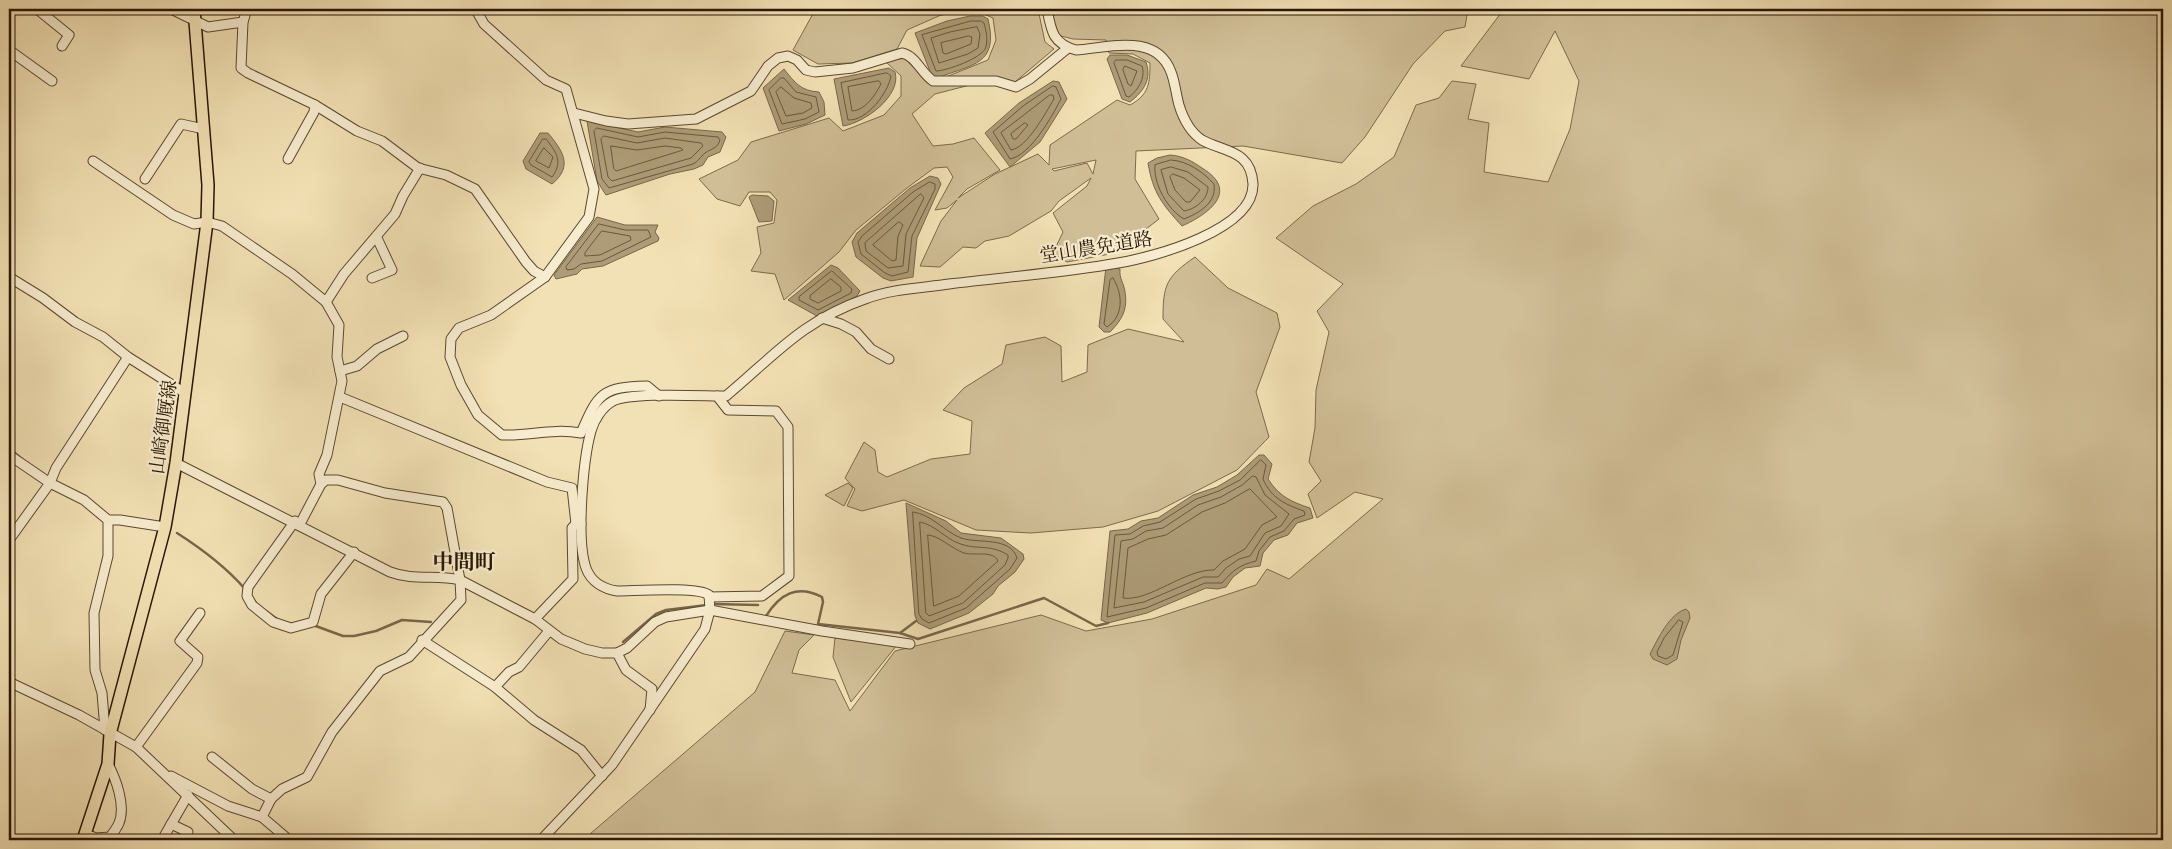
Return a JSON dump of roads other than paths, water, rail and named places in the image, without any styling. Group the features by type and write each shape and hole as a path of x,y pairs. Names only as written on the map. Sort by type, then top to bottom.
{"main road":[{"name":"山崎御厩線","path":"84,837 108,764 107,732 165,527 176,463 207,222 208,184 194,9"}],"street":[{"path":"37,9 69,35 62,46"},
{"path":"171,9 208,27 243,22"},
{"path":"247,9 243,22 241,68 315,105 357,131 382,141 420,168 446,175 475,189 526,262 534,271 545,277"},
{"path":"478,9 484,24 546,80 566,89 574,113 594,196 589,218 545,277 491,315 459,328 451,339 450,357 461,385 478,415 502,435 530,435 562,430 580,433 592,406 602,396 618,386 647,386 659,396"},
{"path":"574,113 628,124 696,119 752,91 768,66 778,58 788,56 797,60 806,70 815,72 853,68 902,53 909,55 926,76 933,81 996,81 1016,87 1030,79 1068,48 1061,44 1053,34 1046,9"},
{"name":"堂山農免道路","path":"722,396 789,339 822,318 867,298 888,293 1118,263 1148,256 1171,250 1203,236 1234,219 1244,209 1249,202 1253,182 1245,161 1235,152 1202,140 1192,131 1180,107 1172,72 1167,62 1148,48 1126,44 1088,49 1068,48"},
{"path":"9,50 52,81"},
{"path":"288,159 314,112 315,105"},
{"path":"145,179 181,124 204,130"},
{"path":"93,161 172,215 194,224 207,222 222,226 292,274 326,302 339,325 337,357 340,371 340,397 327,455 319,474 321,484"},
{"path":"326,302 344,274 367,245 377,238 400,208 403,196 420,168"},
{"path":"372,278 392,270 377,238"},
{"path":"9,277 43,298 75,322 103,337 128,356 185,393"},
{"path":"822,318 841,324 856,332 871,349 889,359"},
{"path":"340,371 357,366 377,349 403,336"},
{"path":"9,540 51,480 128,356"},
{"path":"176,463 403,576 460,580 535,619 549,631 585,649 602,653 616,653 627,648 655,622 666,617 710,604 762,596 789,576 788,427 776,411 728,410 722,396 625,397 613,401 600,413 591,430 579,524"},
{"path":"340,397 548,482 572,488 586,568 598,584 608,590 704,592 710,604 705,628 630,741 602,776 541,840"},
{"path":"9,455 84,500 108,520 165,527"},
{"path":"262,817 271,799 282,789 307,777 332,732 380,671 409,657 422,640 461,600 460,580 447,508 443,502 385,493 338,480 326,480 321,484 297,522 248,591 252,605 274,622 292,628 312,622 321,594 354,552"},
{"path":"107,732 102,693 95,670 94,614 108,556 108,520"},
{"path":"535,619 573,579 572,528 579,524"},
{"path":"710,604 822,631 910,644"},
{"path":"136,747 197,663 198,657 180,641 200,613"},
{"path":"495,687 509,672 519,667 549,631"},
{"path":"422,640 495,687 534,720 581,750 602,776"},
{"path":"616,653 626,670 652,689 650,710"},
{"path":"9,682 79,715 136,747 234,840"},
{"path":"212,756 252,789 271,799"},
{"path":"84,837 110,838 120,822 121,808 115,778 108,764"},
{"path":"166,774 228,806 262,817 289,840"},
{"path":"162,840 188,795"},
{"path":"171,824 188,832"}],"water":[{"path":"970,16 983,16 988,19 990,46 986,54 972,65 937,78 931,74 915,33 947,21"},
{"path":"1110,55 1127,55 1146,62 1148,74 1146,84 1130,102 1122,99 1107,59"},
{"path":"889,68 895,72 896,81 887,99 871,114 852,124 843,126 834,79"},
{"path":"784,69 803,88 819,92 824,102 825,115 806,124 779,131 763,88"},
{"path":"1053,81 1059,82 1067,99 1040,142 1010,167 985,133 1019,103"},
{"path":"587,121 638,132 665,127 722,132 726,137 720,152 708,157 703,165 606,195 597,181"},
{"path":"540,133 548,133 564,158 563,171 552,184 526,169 523,161"},
{"path":"1170,155 1195,163 1213,177 1219,185 1216,201 1210,208 1202,215 1182,226 1159,198 1148,163 1157,158"},
{"path":"930,176 938,178 941,184 917,238 913,277 891,281 883,278 856,257 852,242 857,233 910,188"},
{"path":"752,195 768,196 774,201 772,221 759,222 749,197"},
{"path":"597,217 625,225 658,225 655,232 659,238 658,241 603,266 582,269 577,274 556,279 554,275"},
{"path":"831,265 838,268 860,291 857,296 817,316 788,300"},
{"path":"1106,267 1120,269 1126,298 1123,314 1110,332 1104,332 1099,327"},
{"path":"1259,455 1264,455 1272,464 1268,479 1272,485 1286,498 1310,508 1313,518 1297,523 1288,535 1274,540 1263,553 1260,566 1245,568 1233,577 1226,587 1218,589 1206,588 1147,613 1108,623 1101,620 1110,531 1128,529 1141,521 1158,518 1193,495 1217,487 1237,475"},
{"path":"906,503 946,521 961,533 1001,538 1023,554 1024,559 1015,572 998,586 993,594 969,613 930,629 918,623 915,616"},
{"path":"1686,609 1689,612 1690,618 1681,640 1677,659 1667,665 1653,659 1650,654 1660,634 1674,616"}],"waterway":[{"path":"9,448 22,459"},
{"path":"177,533 196,545 230,573 245,589"},
{"path":"766,616 771,608 783,597 797,591 805,591 822,597 823,602 818,624 900,633 918,639 1044,598 1096,626 1108,623"},
{"path":"249,593 256,603"},
{"path":"712,604 758,605"},
{"path":"623,642 656,614 666,610 707,605"},
{"path":"266,611 280,621"},
{"path":"313,625 343,636 354,636 376,631 402,620 431,622"},
{"path":"900,633 916,621"}],"district":[{"name":"中間町","path":"464,561"}]}
